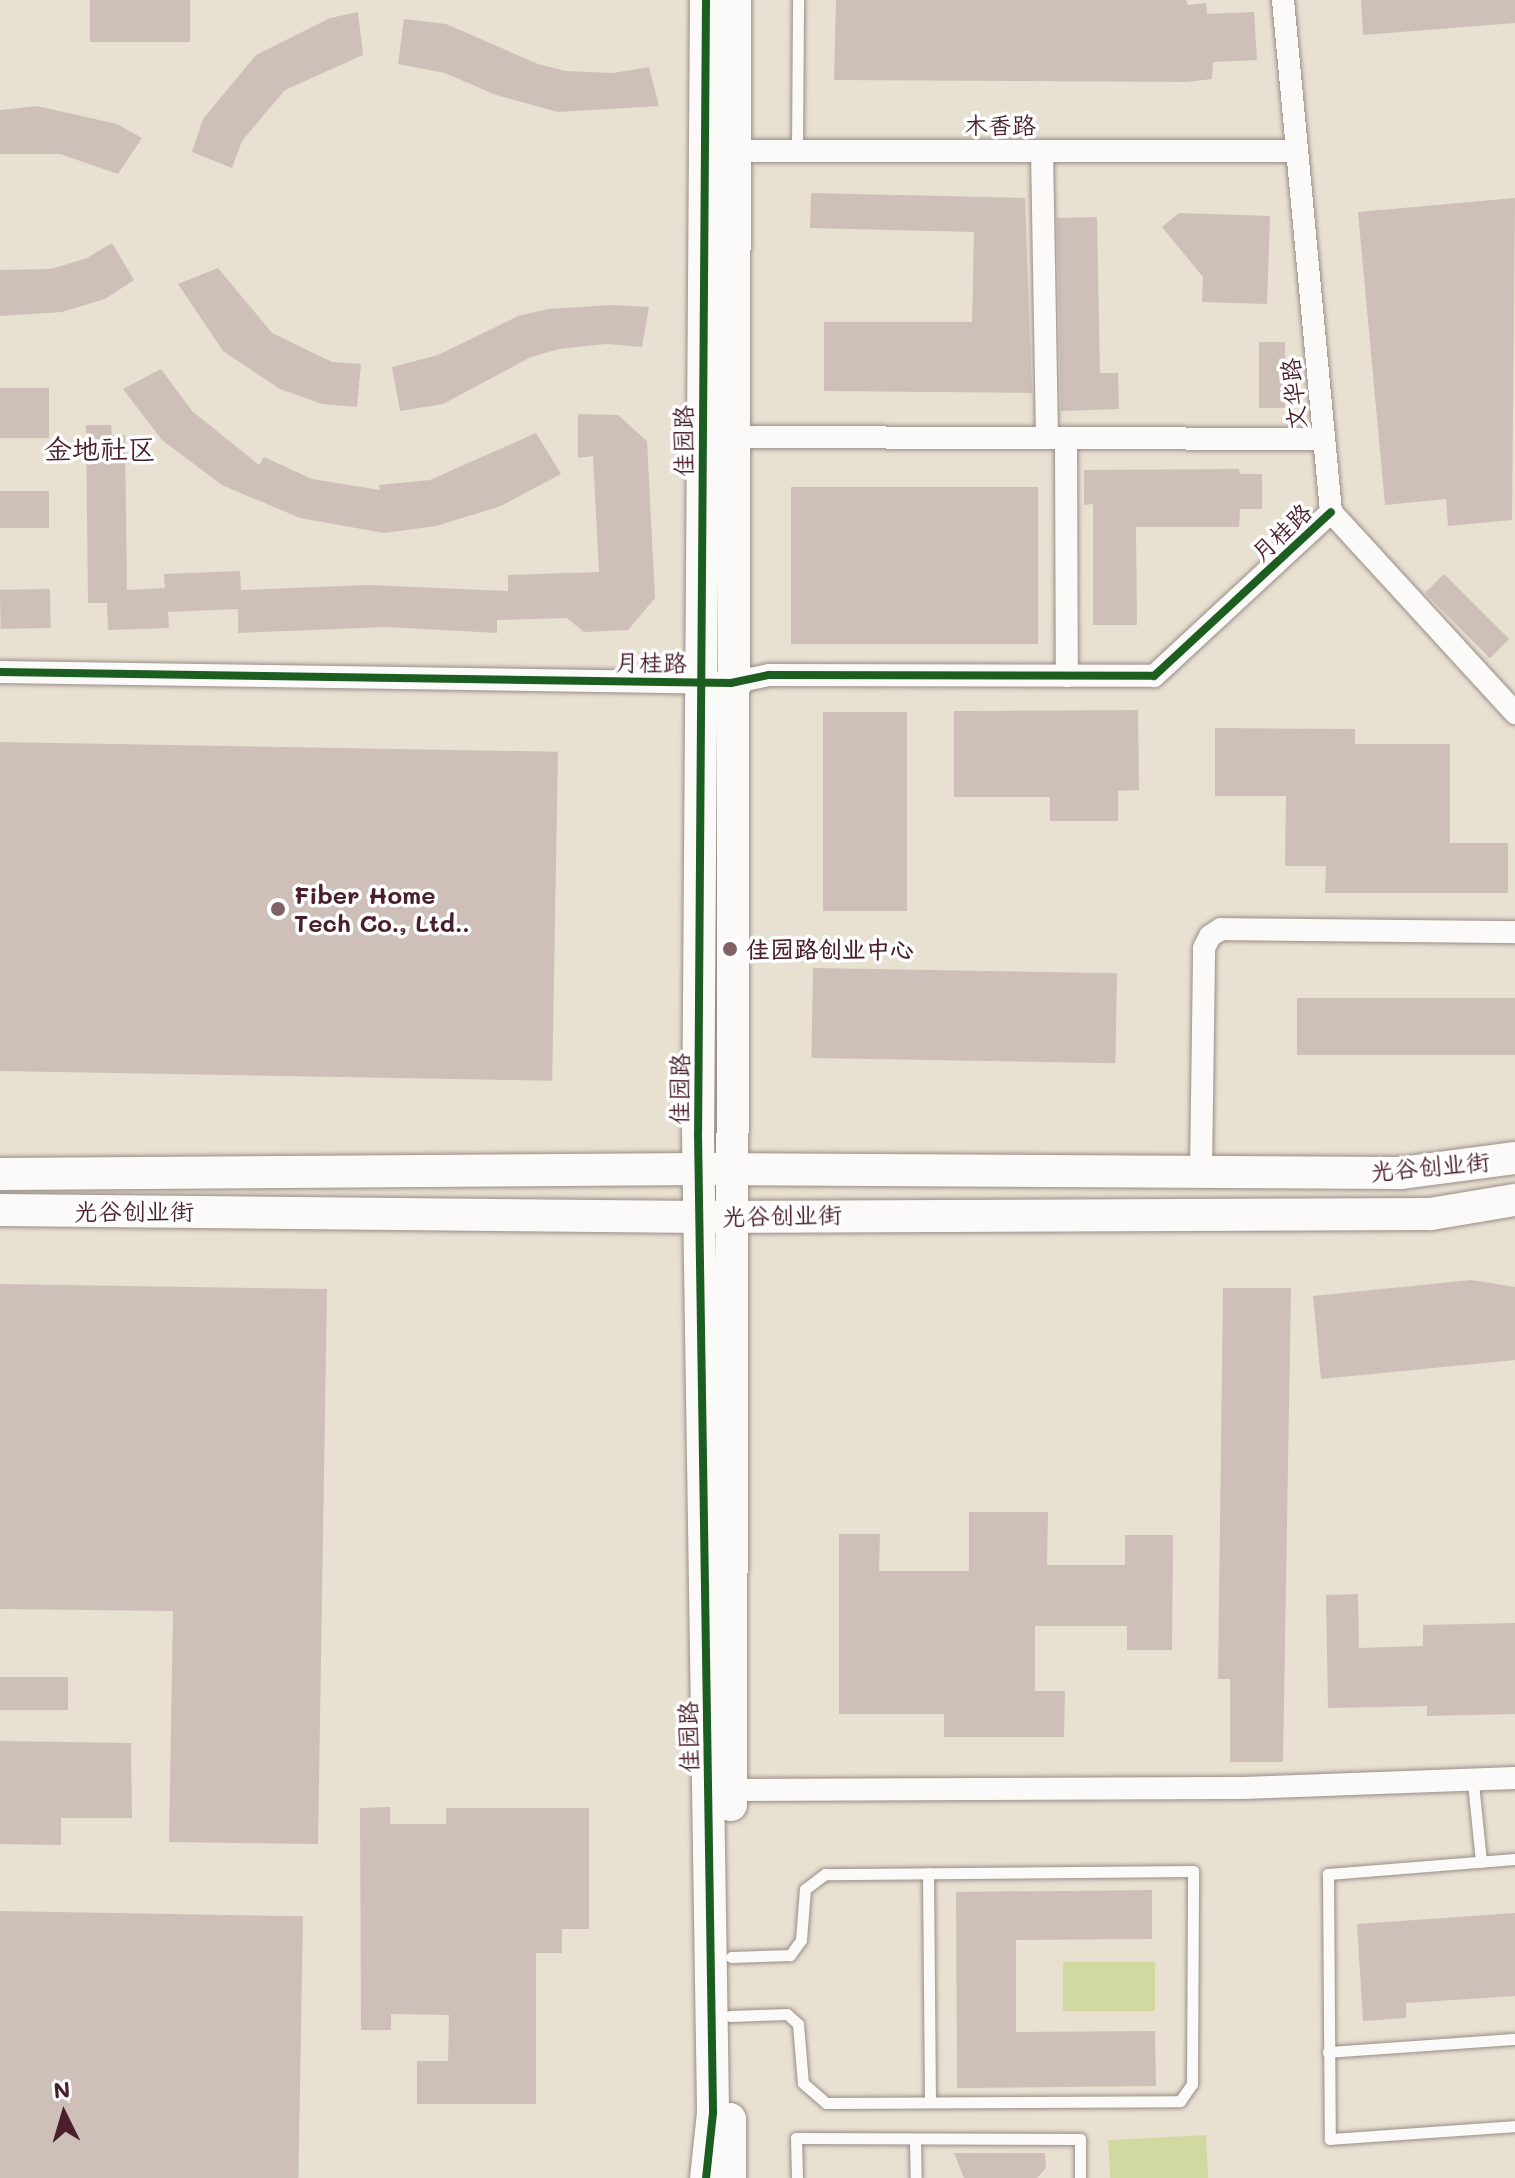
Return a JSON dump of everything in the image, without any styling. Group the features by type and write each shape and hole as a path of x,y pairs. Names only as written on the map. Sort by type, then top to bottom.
{"street":[{"name":"佳园路","path":"706,0 720,151 733,437 716,683 734,1214 730,2178"},
{"name":"佳园路","path":"706,2178 713,2113 699,1169 716,683 720,151 735,0"},
{"name":"文华路","path":"1283,0 1294,151 1331,512"},
{"name":"木香路","path":"720,151 1294,151"},
{"path":"1042,151 1067,676"},
{"path":"733,437 1324,439"},
{"path":"1331,512 1515,713"},
{"name":"月桂路","path":"0,672 716,683 769,675 1154,676 1331,512"},
{"path":"1201,1172 1204,948 1210,936 1221,929 1515,932"},
{"name":"光谷创业街","path":"0,1174 699,1169 1401,1173 1515,1158"},
{"name":"光谷创业街","path":"0,1210 702,1217 734,1214 1431,1214 1515,1200"},
{"path":"731,1790 1473,1783 1515,1778"}],"lane":[{"path":"797,151 798,0"},
{"path":"1473,1783 1481,1862"},
{"path":"1515,1859 1328,1874 1330,2139 1515,2126"},
{"path":"730,2016 787,2014 798,2024 803,2083 826,2103 1180,2101 1192,2084 1193,1871 825,1874 805,1889 801,1940 790,1955 731,1957"},
{"path":"928,1873 930,2101"},
{"path":"1328,2052 1515,2039"},
{"path":"797,2178 796,2138 1080,2139 1080,2178"},
{"path":"915,2139 916,2178"}],"green space":[{"path":"1063,1962 1155,1962 1155,2011 1063,2011"},
{"path":"1206,2135 1208,2178 1110,2178 1108,2140"}],"building":[{"path":"90,0 190,0 190,42 90,42"},
{"path":"836,0 1186,0 1188,5 1206,3 1207,14 1254,12 1257,60 1213,62 1212,79 1187,82 834,80"},
{"path":"1361,0 1515,0 1515,23 1363,35"},
{"path":"358,12 363,55 285,90 242,141 232,168 192,152 203,119 256,55 330,18"},
{"path":"404,19 446,24 538,64 566,71 613,73 649,67 659,106 558,112 496,95 445,73 398,64"},
{"path":"37,106 117,124 142,138 118,174 60,154 0,154 0,110"},
{"path":"811,193 1025,198 1032,393 824,391 824,322 972,322 974,232 810,228"},
{"path":"1515,198 1512,520 1448,526 1446,499 1385,505 1358,212"},
{"path":"1179,213 1270,216 1267,304 1202,302 1203,277 1162,227"},
{"path":"1097,217 1100,373 1118,373 1119,409 1061,411 1057,218"},
{"path":"112,243 134,280 105,299 62,312 0,316 0,270 51,269 87,258"},
{"path":"218,268 272,333 332,362 361,364 357,407 322,404 280,389 223,351 178,284"},
{"path":"612,305 649,307 642,347 606,344 559,349 531,357 443,404 400,411 392,367 438,355 518,316 548,309"},
{"path":"1259,342 1285,342 1285,408 1259,408"},
{"path":"161,369 192,411 259,465 264,457 312,479 380,490 379,485 430,480 536,433 561,474 501,506 436,526 384,533 300,518 222,485 162,440 123,389"},
{"path":"0,388 49,388 49,438 0,438"},
{"path":"578,414 618,415 647,441 655,598 628,630 584,632 567,618 497,620 497,633 388,627 238,633 238,609 168,612 169,628 108,630 107,603 88,603 86,425 111,425 112,435 125,435 127,590 165,588 164,574 240,571 241,590 368,585 508,591 508,575 599,572 593,456 578,458"},
{"path":"1239,469 1240,474 1262,474 1262,509 1240,509 1239,527 1136,527 1137,625 1093,625 1093,504 1084,505 1084,470"},
{"path":"791,487 1038,487 1038,644 791,644"},
{"path":"0,491 49,491 49,528 0,528"},
{"path":"1444,574 1509,639 1490,658 1425,593"},
{"path":"50,589 51,628 1,629 0,590"},
{"path":"1138,710 1139,790 1118,791 1118,821 1050,821 1050,797 954,797 954,711"},
{"path":"823,712 907,712 907,911 823,911"},
{"path":"1215,728 1355,729 1355,744 1450,744 1450,843 1508,843 1508,893 1325,893 1326,866 1285,866 1286,796 1215,796"},
{"name":"Fiber Home Tech Co., Ltd..","path":"0,742 558,752 552,1081 0,1071"},
{"path":"813,968 1117,973 1115,1063 811,1058"},
{"path":"1297,998 1515,998 1515,1055 1297,1055"},
{"path":"1471,1280 1515,1287 1515,1360 1321,1379 1313,1296"},
{"path":"0,1284 327,1289 318,1844 169,1842 173,1611 0,1609"},
{"path":"1223,1288 1291,1288 1283,1762 1230,1762 1230,1679 1218,1679"},
{"path":"969,1512 1048,1512 1047,1565 1125,1565 1125,1535 1173,1535 1172,1650 1127,1650 1127,1626 1035,1626 1035,1691 1065,1691 1064,1737 944,1737 944,1714 839,1714 839,1534 880,1534 879,1571 969,1571"},
{"path":"1358,1594 1359,1648 1423,1646 1423,1625 1515,1623 1515,1714 1427,1716 1427,1706 1328,1708 1326,1595"},
{"path":"0,1677 68,1677 68,1710 0,1710"},
{"path":"0,1741 131,1743 132,1818 61,1818 61,1845 0,1844"},
{"path":"390,1807 390,1824 446,1824 446,1808 589,1808 589,1929 562,1929 562,1953 536,1953 536,2104 417,2104 417,2061 448,2061 449,2015 391,2014 391,2030 361,2030 360,1808"},
{"path":"1152,1890 1152,1939 1016,1940 1016,2032 1155,2031 1156,2086 957,2088 956,1892"},
{"path":"0,1911 303,1916 298,2178 0,2178"},
{"path":"1515,1913 1515,1996 1406,2003 1406,2018 1363,2021 1357,1924"},
{"path":"954,2153 1045,2153 1046,2168 1037,2178 964,2178"}],"cycle path":[{"path":"706,0 698,1133 713,2113 706,2178"},
{"path":"0,672 731,683 769,675 1154,676 1331,512"}],"place":[{"name":"Fiber Home Tech Co., Ltd..","path":"278,909"},
{"name":"佳园路创业中心","path":"730,949"}],"district":[{"name":"金地社区","path":"100,448"}]}
